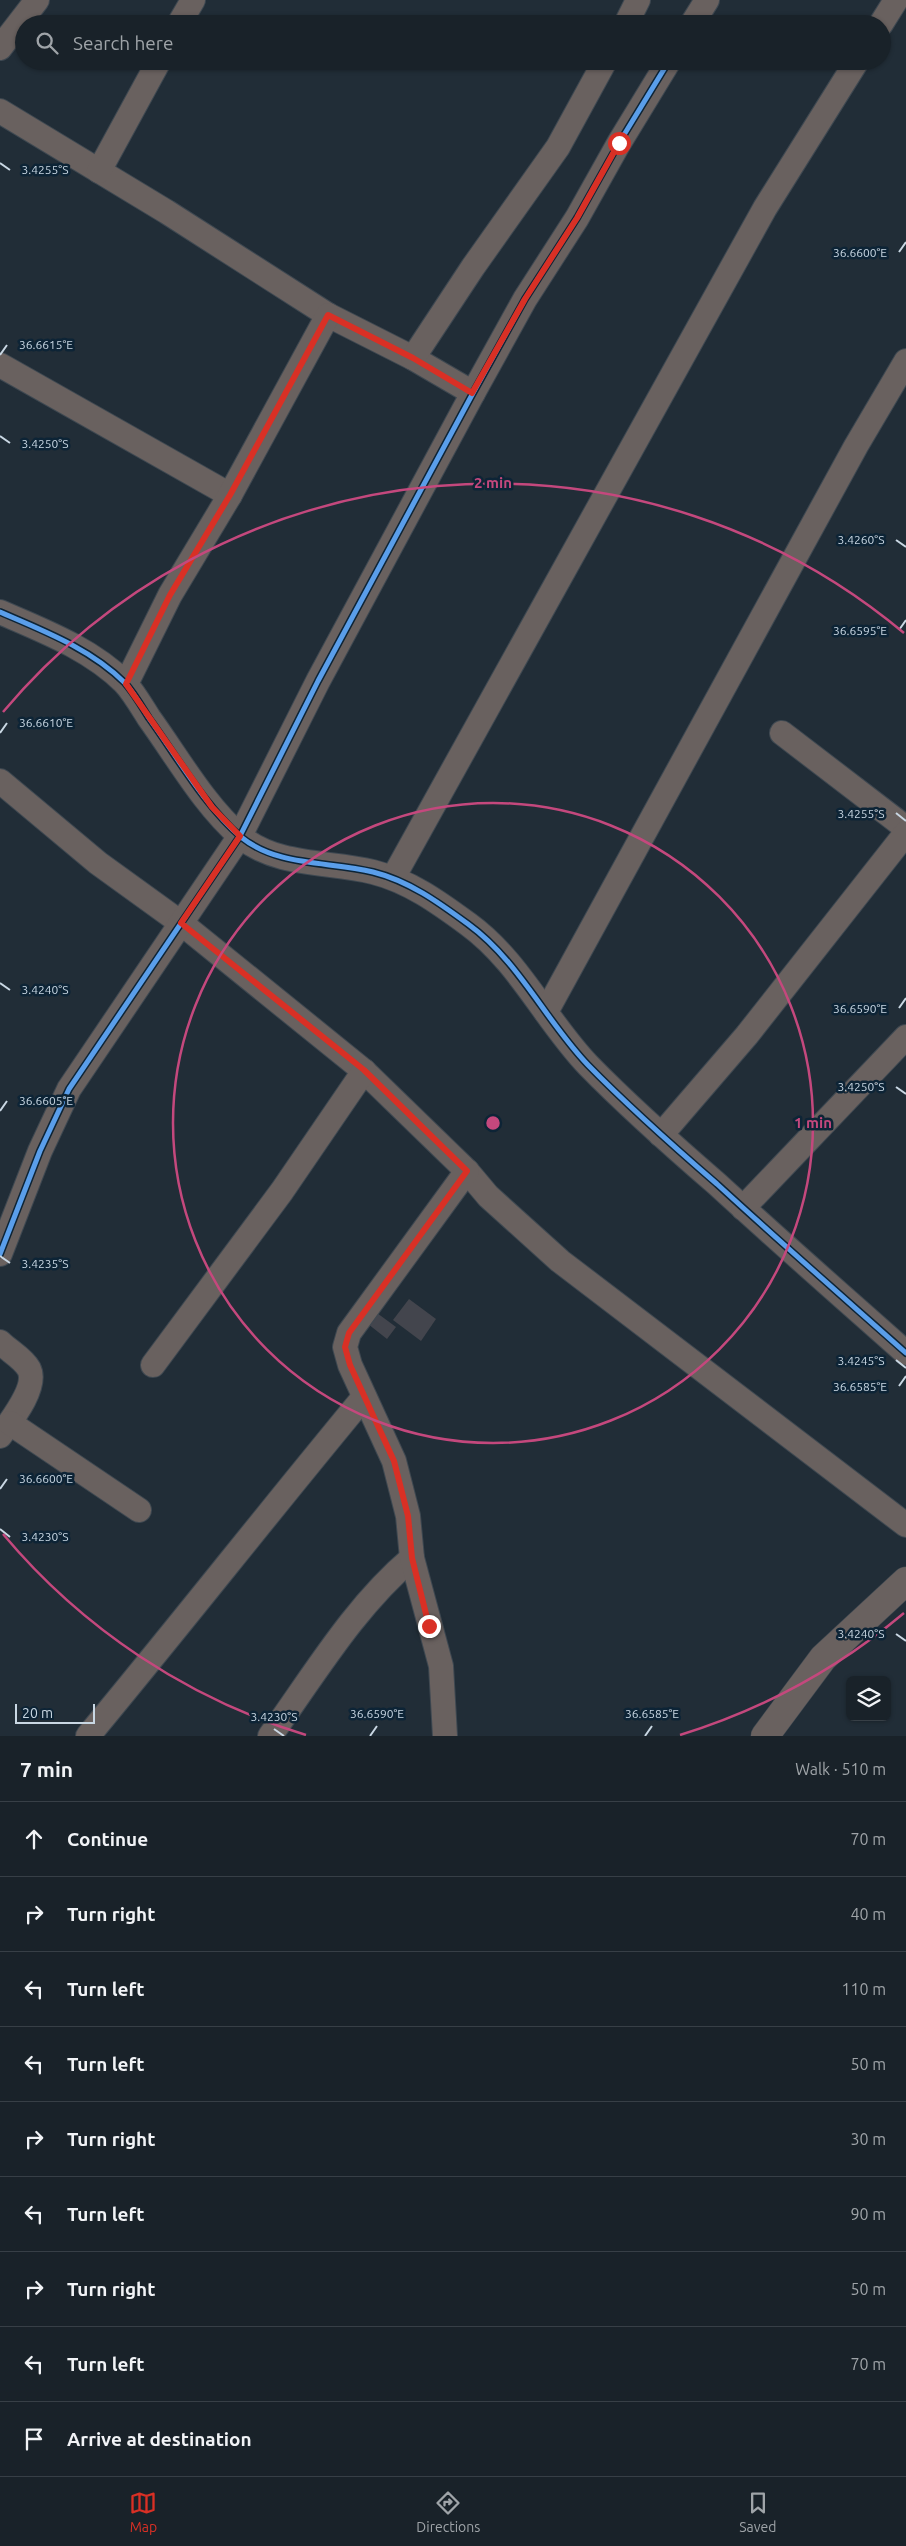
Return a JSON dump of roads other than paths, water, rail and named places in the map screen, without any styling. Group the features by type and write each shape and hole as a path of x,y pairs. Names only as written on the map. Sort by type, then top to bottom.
{"street":[{"path":"25,15 37,0"},
{"path":"184,15 193,0"},
{"path":"630,15 638,0"},
{"path":"698,15 707,0"},
{"path":"887,15 896,0"},
{"path":"0,48 15,29"},
{"path":"99,171 154,70"},
{"path":"413,358 473,267 558,147 600,70"},
{"path":"0,1254 40,1151 69,1089 240,836 318,681 472,393 525,299 577,218 619,143 664,70"},
{"path":"393,878 765,208 851,70"},
{"path":"0,111 167,212 328,315 413,358 472,393"},
{"path":"126,684 170,595 230,495 328,315"},
{"path":"546,1012 856,446 906,361"},
{"path":"0,365 230,495"},
{"path":"0,612 60,638 90,656 126,684 212,807 240,836 263,853 372,872 393,878 421,891 472,926 505,958 546,1012 559,1033 588,1065 661,1135 906,1353"},
{"path":"782,733 906,828"},
{"path":"0,781 98,862 181,923 364,1070 467,1171 488,1196 560,1261 906,1525"},
{"path":"661,1135 747,1035 906,833"},
{"path":"743,1208 906,1037"},
{"path":"153,1365 282,1191 364,1070"},
{"path":"445,1736 441,1666 412,1558 408,1516 394,1461 364,1397 345,1347 349,1333 467,1171"},
{"path":"0,1342 24,1362 30,1371 30,1382 19,1410 5,1430 139,1510"},
{"path":"88,1736 155,1655 246,1539 364,1397"},
{"path":"270,1736 359,1612 388,1578 412,1558"},
{"path":"765,1736 822,1658 906,1581"}]}
